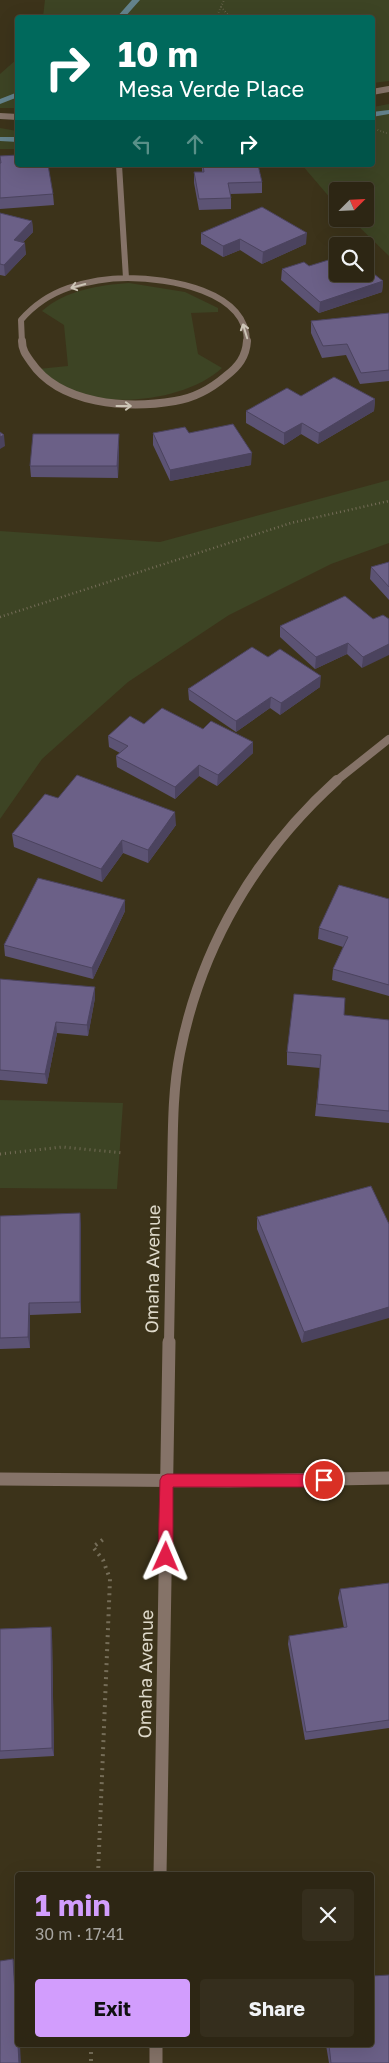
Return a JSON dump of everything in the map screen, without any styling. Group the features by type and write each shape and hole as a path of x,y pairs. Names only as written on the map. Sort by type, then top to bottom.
{"street":[{"path":"375,91 389,89"},
{"path":"0,116 15,117"},
{"path":"119,167 126,278"},
{"path":"13,339 23,318 43,300 72,287 126,278 180,284 211,295 234,311 241,320 248,341 246,352 233,372 209,389 176,401 137,406 117,406 60,395 39,383"},
{"name":"Omaha Avenue","path":"160,1872 173,1140 176,1076 194,994 214,941 248,881 274,844 330,784 389,739"},
{"path":"0,1479 389,1478"},
{"path":"156,2047 156,2063"}],"path":[{"path":"217,15 224,0"},
{"path":"221,7 229,15"},
{"path":"375,129 389,134"},
{"path":"0,617 291,523 389,501"},
{"path":"0,1154 51,1146 79,1146 124,1153"},
{"path":"98,1872 110,1579 103,1560 94,1547 105,1538"},
{"path":"90,2063 91,2047"}],"green space":[{"path":"45,0 389,0 389,81 375,83 375,15 43,15"},
{"path":"15,61 15,108 0,108 0,74"},
{"path":"389,104 389,256 374,241 374,237 369,237 360,228 374,228 374,182 329,182 329,197 304,167 375,167 375,107"},
{"path":"0,128 15,131 15,149 0,149"},
{"path":"129,283 185,292 218,308 218,312 191,313 198,354 222,368 207,379 167,395 122,400 80,394 62,387 38,369 68,366 64,325 42,311 72,293 106,285"},
{"path":"389,480 389,543 331,564 229,615 128,682 42,759 0,819 0,531 160,542"},
{"path":"0,1100 123,1103 117,1189 0,1188"}],"building":[{"path":"15,155 15,167 48,167 53,194 0,198 0,156"},
{"path":"203,167 258,167 262,182 228,183 231,198 199,199 194,172 204,172"},
{"path":"262,207 307,233 263,252 240,239 223,246 201,233"},
{"path":"0,213 32,221 14,240 25,243 4,265 0,264"},
{"path":"329,260 329,282 374,282 374,274 383,281 320,302 282,269 304,262 309,266"},
{"path":"389,313 389,370 361,373 347,344 323,346 311,321"},
{"path":"334,377 375,399 319,433 302,423 284,433 246,411 287,388 301,396"},
{"path":"233,424 252,453 170,470 153,433 185,427 189,433"},
{"path":"33,434 119,434 117,466 30,466"},
{"path":"389,562 389,587 371,567"},
{"path":"345,596 373,619 383,615 389,619 389,644 363,657 348,643 316,657 280,626"},
{"path":"252,647 268,657 280,649 321,676 281,703 271,697 236,721 188,689"},
{"path":"162,708 203,729 211,721 253,742 218,775 199,765 175,787 116,756 128,746 108,736 130,716 144,724"},
{"path":"77,775 175,812 148,850 122,840 101,869 12,834 45,794 58,798"},
{"path":"38,878 125,900 92,968 4,945"},
{"path":"339,885 389,899 389,985 333,969 348,937 319,928"},
{"path":"0,979 95,987 87,1025 56,1022 45,1074 0,1070"},
{"path":"294,994 345,998 344,1015 389,1020 389,1111 317,1104 321,1055 287,1052"},
{"path":"371,1186 389,1224 389,1307 304,1332 257,1217"},
{"path":"80,1213 80,1302 29,1303 28,1337 0,1338 0,1216"},
{"path":"389,1583 389,1720 306,1732 289,1636 347,1627 340,1589"},
{"path":"51,1627 52,1748 0,1751 0,1629"},
{"path":"13,1959 15,2047 18,2047 19,2063 0,2063 0,1961"},
{"path":"389,1975 389,2063 331,2063 329,2047 374,2047 374,1976"}],"waterway":[{"path":"122,15 136,0"},
{"path":"0,102 15,95"},
{"path":"375,114 389,112"},
{"path":"0,139 15,140"}],"route":[{"path":"166,1557 167,1480 324,1480"}]}
